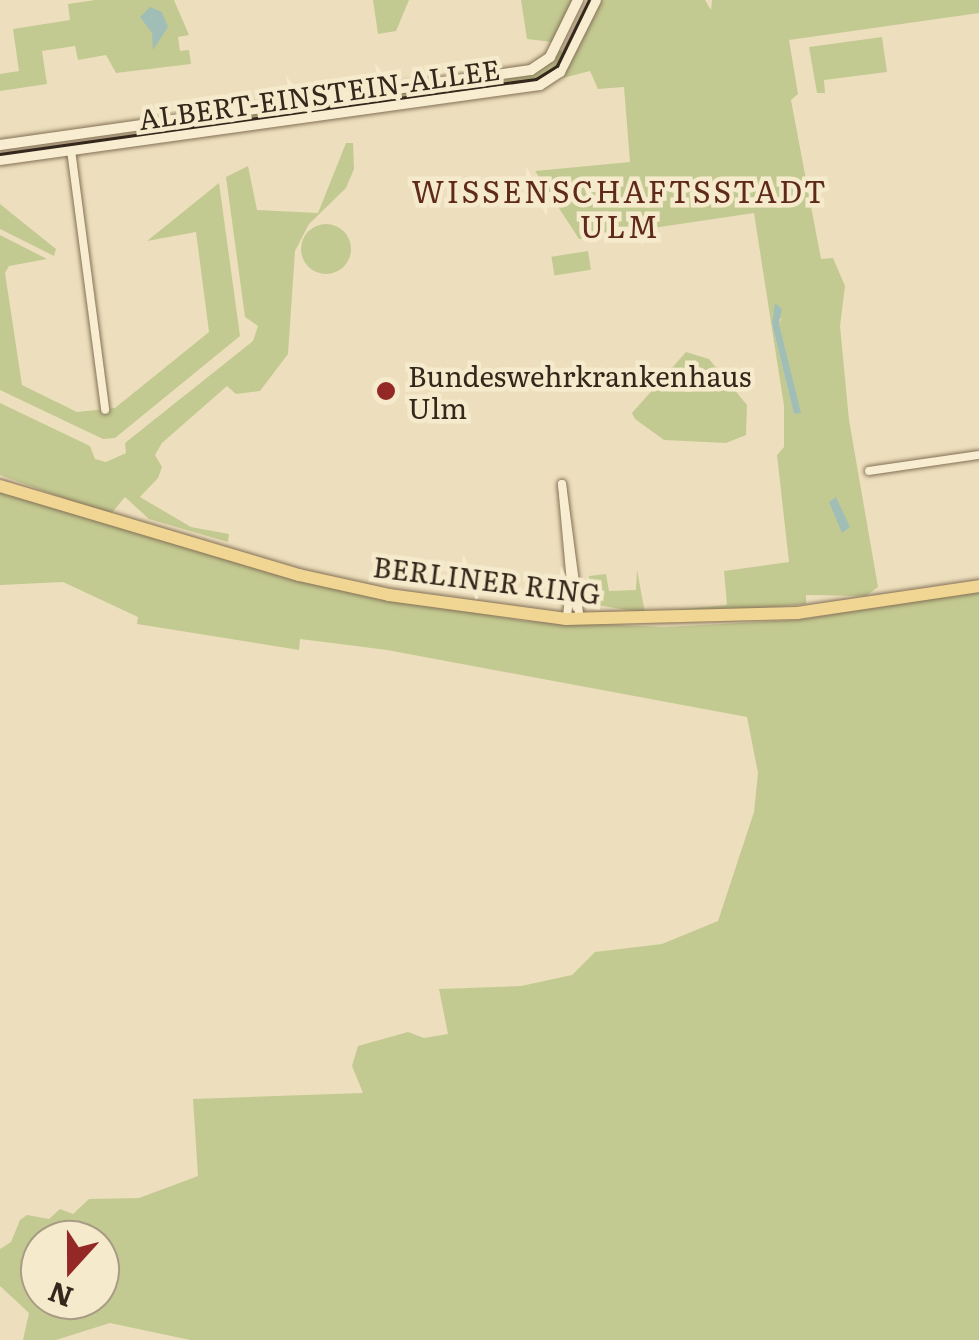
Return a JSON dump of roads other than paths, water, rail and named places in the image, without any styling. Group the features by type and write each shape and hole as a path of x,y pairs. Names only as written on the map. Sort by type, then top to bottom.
{"main road":[{"name":"BERLINER RING","path":"0,486 300,575 407,598 574,619 797,613 979,586"}],"street":[{"name":"ALBERT-EINSTEIN-ALLEE","path":"0,145 531,70 550,57 578,0"},
{"name":"ALBERT-EINSTEIN-ALLEE","path":"0,160 540,85 562,69 596,0"},
{"path":"69,134 105,410"},
{"path":"869,471 979,455"},
{"path":"562,484 581,601 574,619 571,582 562,484"},
{"path":"581,601 602,620"}],"water":[{"path":"150,7 162,12 168,27 153,50 152,33 140,17"},
{"path":"775,303 782,309 779,323 801,413 794,414 772,324"},
{"path":"836,497 850,527 842,533 829,502"}],"tram line":[{"path":"0,154 536,79 557,66 589,0"}],"place":[{"name":"Bundeswehrkrankenhaus Ulm","path":"386,391"}],"district":[{"name":"WISSENSCHAFTSSTADT ULM","path":"620,207"}]}
